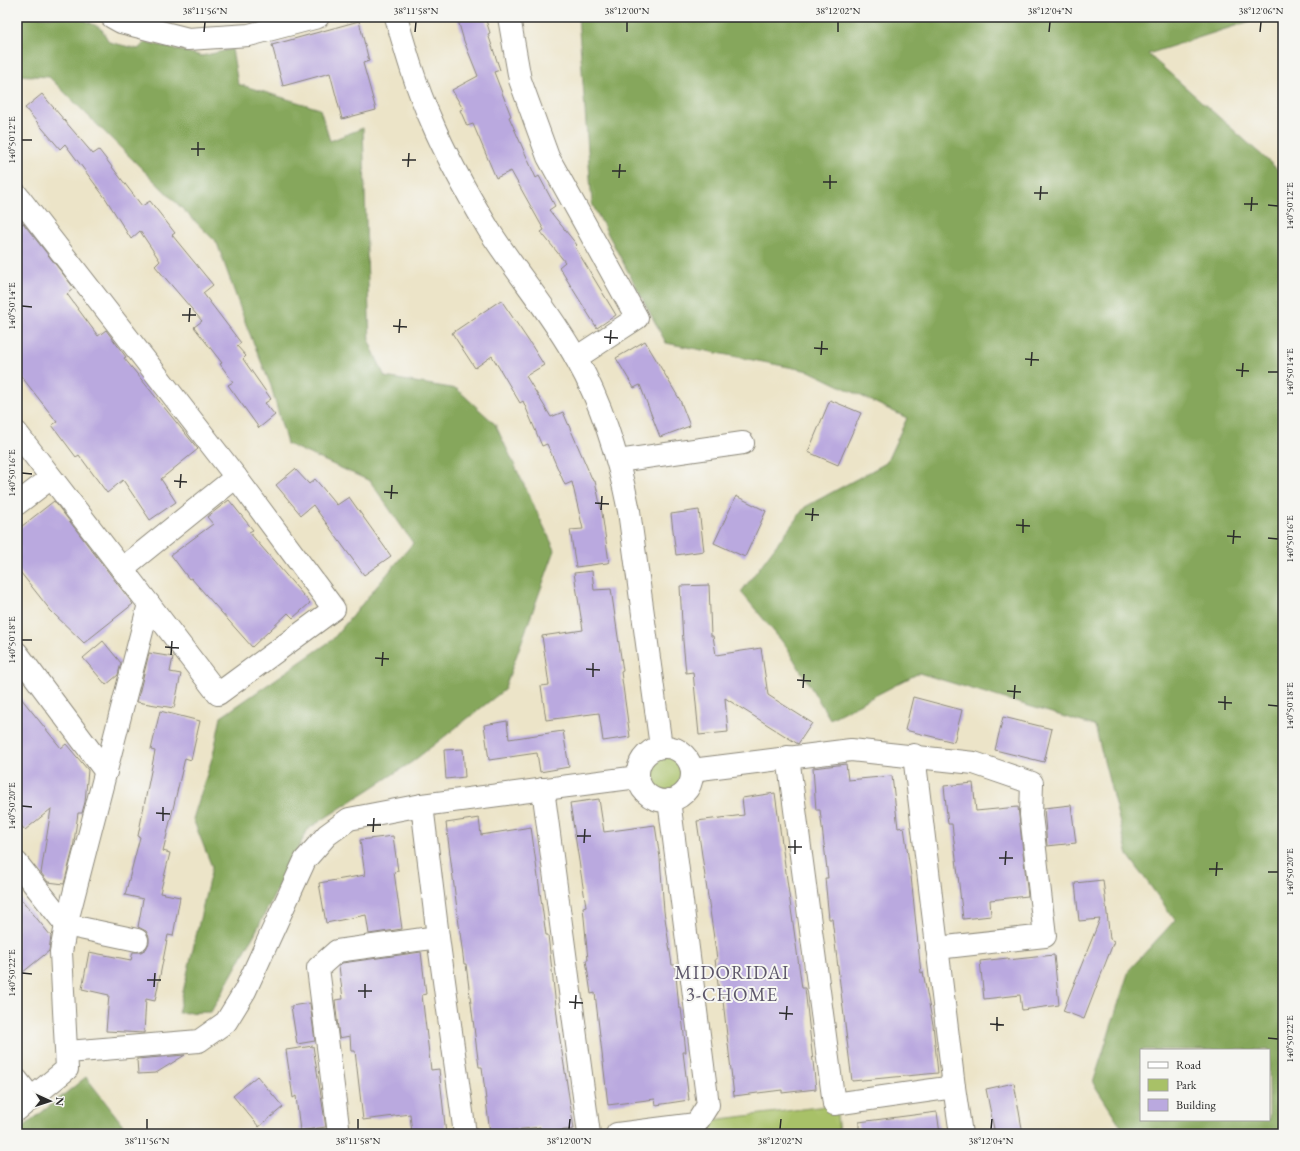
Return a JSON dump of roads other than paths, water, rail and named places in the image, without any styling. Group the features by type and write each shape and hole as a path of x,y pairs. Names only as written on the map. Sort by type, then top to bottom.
{"street":[{"path":"118,19 188,39 248,26 318,17"},
{"path":"396,17 413,74 431,120 457,174 490,230 551,318 576,358 598,406 618,461 629,511 661,747"},
{"path":"509,17 520,80 548,157 637,318 576,358"},
{"path":"17,195 236,476 334,609 218,694 123,568 17,433"},
{"path":"618,461 743,442"},
{"path":"123,568 236,476"},
{"path":"17,504 51,478"},
{"path":"17,1080 24,1104 67,1069 68,1052 61,952 66,925 149,604"},
{"path":"17,653 106,772"},
{"path":"661,747 670,747 681,752 689,761 692,770 692,777 684,793 669,800 653,798 647,793 638,777 643,758 648,753 661,747"},
{"path":"692,770 851,750 914,755 974,763 1032,784 1032,815 1045,936 937,948"},
{"path":"914,755 961,1134"},
{"path":"788,757 834,1104 954,1087"},
{"path":"68,1052 199,1041 226,1022 245,991 305,860 327,835 349,819 422,805 638,777"},
{"path":"543,789 589,1134"},
{"path":"617,1134 696,1124 708,1105 669,800"},
{"path":"422,805 438,937 465,1134"},
{"path":"17,863 66,925 137,940"},
{"path":"339,1134 318,968 336,951 438,937"}],"district":[{"name":"MIDORIDAI 3-CHOME","path":"732,983"}]}
